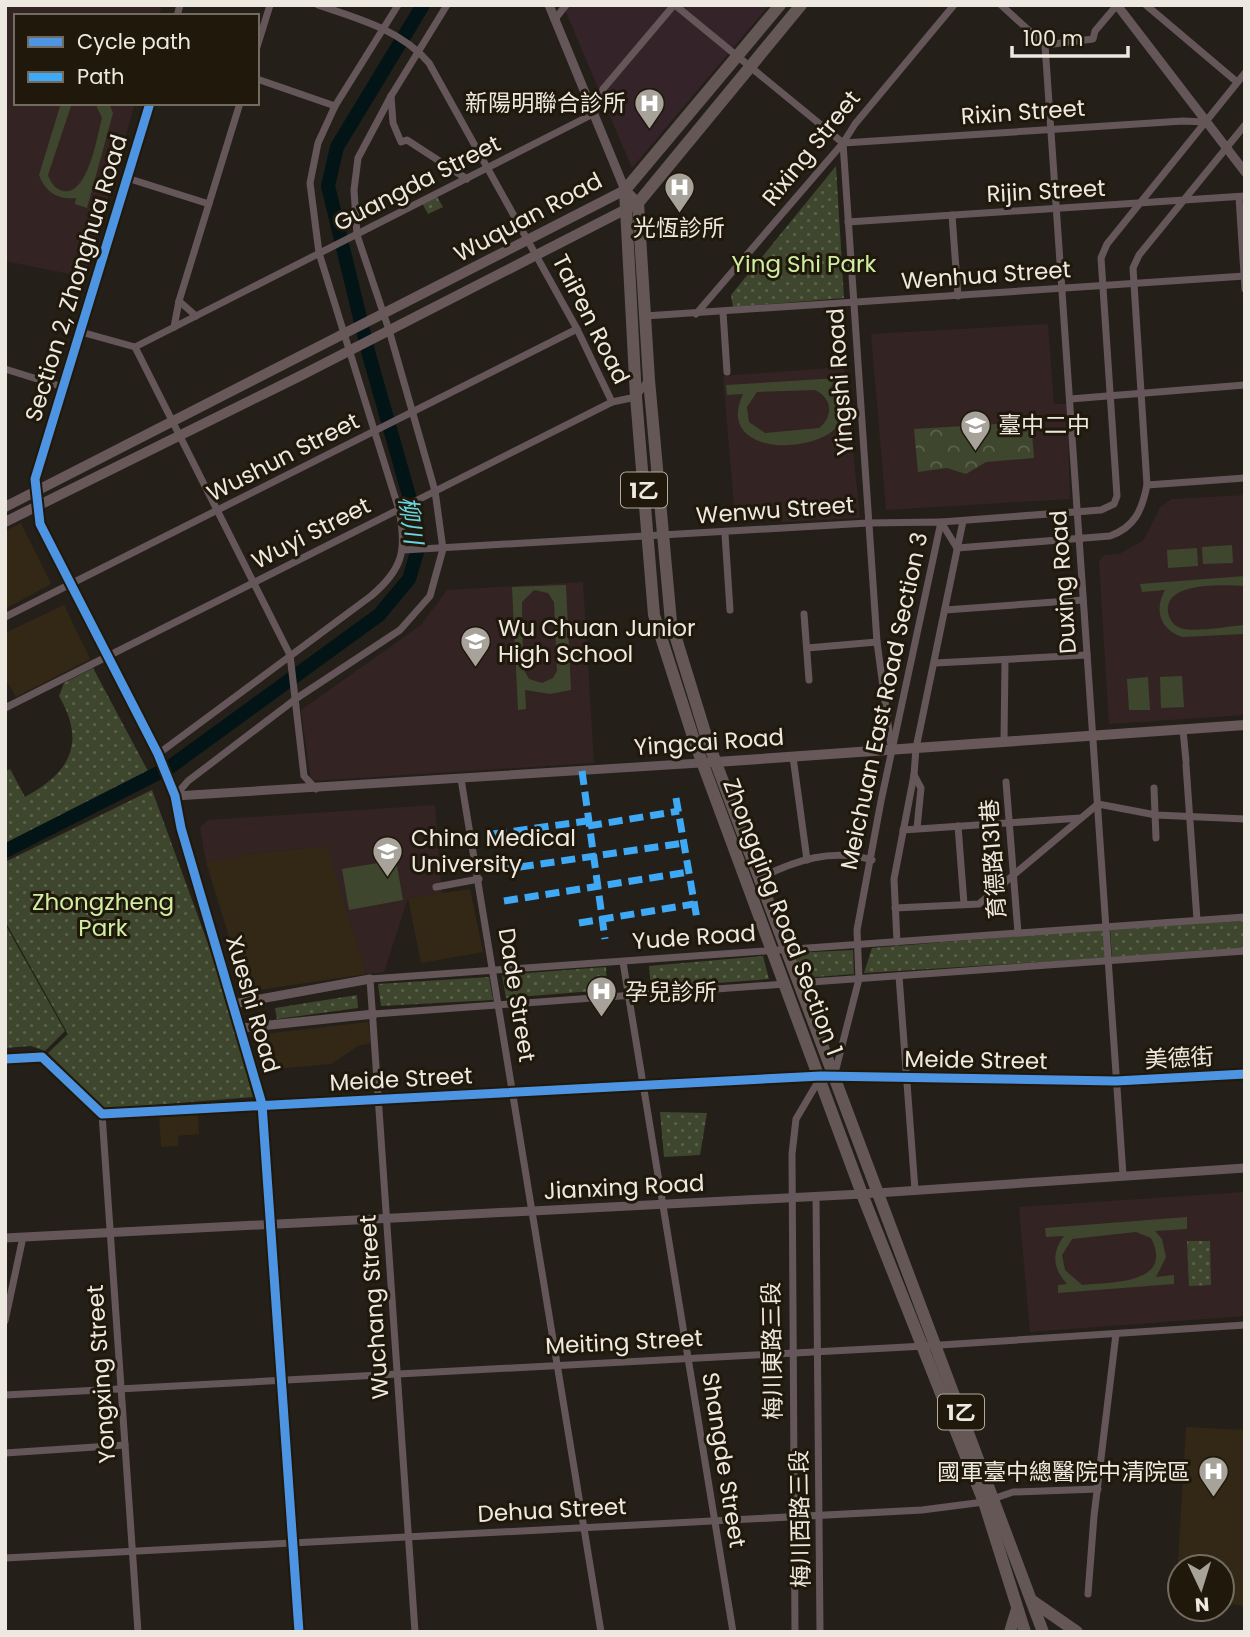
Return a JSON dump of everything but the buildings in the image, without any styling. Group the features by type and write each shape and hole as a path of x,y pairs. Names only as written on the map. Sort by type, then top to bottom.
{"main road":[{"name":"Wuquan Road","path":"345,335 625,190 780,5"},
{"name":"Wuquan Road","path":"350,351 638,203 801,5"},
{"path":"625,190 638,203"},
{"name":"Zhongqing Road Section 1","path":"625,190 636,397 654,615 828,1076 879,1193 930,1346 1042,1632"},
{"name":"Zhongqing Road Section 1","path":"638,203 662,536 676,647 709,763 760,878 780,950"},
{"path":"5,507 345,335"},
{"path":"5,522 350,351"},
{"name":"Yingcai Road","path":"709,763 1245,726"},
{"name":"Zhongqing Road Section 1","path":"828,1076 862,1194 930,1346"},
{"name":"Zhongqing Road Section 1","path":"989,1500 1025,1632"},
{"path":"1031,1600 1077,1632"},
{"path":"1010,1632 1017,1608"}],"street":[{"path":"259,41 270,5"},
{"path":"318,5 384,29 420,52"},
{"path":"160,758 389,581 404,550 403,508 381,429 350,351 319,253 310,183 318,143 335,106 398,5"},
{"path":"175,796 188,781 296,694 381,644 414,617 430,596 443,549 434,492 408,415 385,315 354,236 354,190 358,158 391,96 447,5"},
{"path":"549,5 625,190"},
{"path":"555,19 566,5"},
{"path":"595,113 603,89 675,5 843,144"},
{"name":"Rixing Street","path":"696,314 843,144 855,124 954,5"},
{"path":"1000,5 1045,45 1093,39 1095,31 1117,5 1245,172"},
{"path":"1146,5 1237,82"},
{"name":"Duxing Road","path":"1045,45 1124,1175"},
{"name":"TaiPen Road","path":"420,52 536,254 577,329 612,402"},
{"name":"Meichuan East Road Section 3","path":"857,944 857,930 892,750 941,522 1108,509 1114,504 1117,496 1101,258 1107,244 1138,204 1245,73"},
{"path":"259,80 335,106"},
{"path":"391,96 393,123 401,142 407,141 467,179"},
{"name":"Section 2, Zhonghua Road","path":"37,506 35,492 63,387 149,105"},
{"path":"174,327 179,301 239,105"},
{"name":"Guangda Street","path":"135,347 595,113"},
{"name":"Rixin Street","path":"843,144 1183,121 1205,122"},
{"path":"957,548 1079,540 1122,532 1142,510 1147,485 1133,268 1139,256 1182,201 1245,125"},
{"name":"Yingshi Road","path":"843,144 877,642 884,713 892,750"},
{"path":"127,178 209,204"},
{"path":"1242,197 1245,289"},
{"name":"Rijin Street","path":"848,222 1242,197"},
{"path":"952,215 958,296"},
{"name":"Wenhua Street","path":"645,316 1244,276"},
{"path":"179,301 196,316"},
{"path":"723,312 727,372"},
{"name":"Wushun Street","path":"5,617 577,329"},
{"path":"80,332 135,347 174,422 290,655 304,776 317,789"},
{"path":"5,369 63,387"},
{"name":"TaiPen Road","path":"636,397 649,380"},
{"path":"1070,399 1245,385"},
{"name":"Wuyi Street","path":"7,705 612,402 636,397"},
{"path":"1147,485 1245,478"},
{"name":"Xueshi Road","path":"37,506 40,524 160,758 175,796 182,830 262,1104 299,1632"},
{"path":"897,942 894,879 914,775 916,748 963,521"},
{"path":"941,522 957,548"},
{"name":"Wenwu Street","path":"404,550 724,534 868,523 941,522"},
{"path":"724,534 730,610"},
{"path":"945,610 1083,600"},
{"path":"804,614 809,680"},
{"path":"807,648 877,642"},
{"path":"935,663 1087,656"},
{"path":"1004,742 1005,660"},
{"path":"1183,730 1197,920"},
{"path":"793,757 807,860"},
{"name":"Yingcai Road","path":"175,796 709,763"},
{"path":"914,775 920,788 917,828"},
{"name":"Dade Street","path":"461,779 480,879 601,1632"},
{"name":"育德路131巷","path":"1006,782 1018,933"},
{"path":"1154,788 1156,838"},
{"path":"895,908 979,904 1098,804 1156,815 1245,818"},
{"path":"903,830 1082,818"},
{"path":"958,825 964,904"},
{"path":"760,878 807,860 847,853 872,860"},
{"path":"436,887 480,879"},
{"name":"Yude Road","path":"233,1004 370,979 1245,917"},
{"name":"梅川東路三段","path":"795,1632 791,1198 796,1119 828,1076 859,979 857,944"},
{"path":"240,1028 500,1004 1245,951"},
{"name":"Shangde Street","path":"623,962 733,1632"},
{"path":"899,976 915,1191"},
{"name":"Wuchang Street","path":"370,979 415,1632"},
{"path":"5,1059 42,1057 102,1114"},
{"name":"美德街","path":"1116,1081 1245,1074"},
{"name":"Meide Street","path":"102,1114 828,1076 1116,1081"},
{"name":"Yongxing Street","path":"102,1114 138,1632"},
{"name":"Jianxing Road","path":"5,1238 862,1194 1245,1168"},
{"name":"梅川西路三段","path":"816,1196 820,1632"},
{"path":"5,1321 23,1237"},
{"name":"Meiting Street","path":"5,1395 930,1346 1245,1325"},
{"path":"1088,1594 1116,1334"},
{"path":"5,1453 125,1445"},
{"name":"Dehua Street","path":"5,1558 922,1510 989,1500 1023,1491 1098,1489"}],"shaded area":[{"path":"5,5 162,5 160,14 14,14 14,105 134,105 85,277 5,261"},
{"path":"563,5 769,5 632,168"},
{"name":"臺中二中","path":"1048,324 1054,404 1067,404 1070,499 886,510 871,334"},
{"path":"844,367 860,518 782,522 774,508 734,506 723,376"},
{"path":"1245,495 1245,715 1109,724 1099,562 1104,555 1119,554 1144,540 1160,507 1172,499"},
{"path":"21,523 51,584 5,609 5,531"},
{"name":"Wu Chuan Junior High School","path":"583,582 594,763 311,781 301,710 421,625 447,590"},
{"path":"64,605 90,659 16,697 5,678 5,633"},
{"name":"China Medical University","path":"435,805 442,893 408,898 384,972 366,974 326,846 249,854 206,862 200,827 208,820"},
{"path":"327,846 366,974 246,992 206,862 249,854"},
{"path":"470,889 483,952 421,963 408,898"},
{"path":"368,1022 371,1043 358,1046 331,1064 265,1070 255,1035"},
{"path":"198,1111 199,1134 178,1136 178,1146 161,1147 159,1114"},
{"path":"1245,1192 1245,1316 1030,1332 1019,1207"},
{"name":"國軍臺中總醫院中清院區","path":"1186,1427 1245,1430 1245,1606 1236,1605 1236,1553 1178,1553"}],"green space":[{"path":"60,105 71,105 48,175 54,185 63,191 72,190 79,184 90,164 102,118 96,105 110,105 113,113 87,208 75,204 76,198 63,198 53,194 39,175"},
{"name":"Ying Shi Park","path":"836,166 844,298 733,307 731,295"},
{"path":"436,195 443,207 428,214 422,203"},
{"path":"838,378 838,386 830,387 843,408 838,426 821,438 796,444 771,444 750,436 738,420 743,394 727,395 726,385","holes":["815,390 828,402 829,413 819,428 765,433 749,422 747,407 757,392"]},
{"path":"1031,422 1034,458 986,462 966,474 947,468 918,472 914,429"},
{"path":"1232,545 1233,563 1203,564 1202,547"},
{"path":"1197,548 1198,566 1168,568 1167,550"},
{"path":"1245,576 1245,586 1211,586 1185,590 1169,602 1168,612 1172,622 1180,628 1202,630 1245,625 1244,634 1182,637 1175,634 1161,618 1160,605 1165,590 1142,592 1140,584"},
{"path":"566,585 571,690 550,694 525,690 526,709 518,710 512,587","holes":["534,590 548,593 554,602 557,671 553,678 542,683 529,679 523,668 522,602"]},
{"path":"93,668 149,773 5,844 5,772 10,769 25,797 53,778 69,756 72,743 72,729 59,696 64,683"},
{"path":"1182,676 1184,707 1161,708 1160,677"},
{"path":"1148,677 1150,710 1129,710 1127,679"},
{"name":"Zhongzheng Park","path":"152,790 219,974 253,1097 104,1109 48,1053 68,1034 5,921 5,862"},
{"path":"396,860 403,900 349,910 342,869"},
{"path":"1245,919 1245,948 1112,958 1110,929"},
{"path":"5,924 65,1031 45,1051 31,1046 5,1048"},
{"path":"1104,929 1106,958 864,973 872,948"},
{"path":"853,950 854,974 803,978 794,953"},
{"path":"763,956 769,979 651,988 649,966"},
{"path":"606,967 607,990 506,998 502,975"},
{"path":"489,977 493,1000 381,1006 378,984"},
{"path":"357,995 358,1008 277,1019 275,1008"},
{"path":"660,1112 707,1113 700,1155 664,1157"},
{"path":"1187,1217 1187,1229 1155,1231 1162,1239 1166,1257 1156,1277 1174,1275 1174,1284 1058,1293 1058,1285 1067,1284 1055,1261 1057,1249 1064,1236 1046,1237 1045,1228","holes":["1136,1232 1151,1238 1156,1253 1154,1265 1147,1273 1136,1278 1082,1285 1065,1270 1062,1255 1072,1239"]},
{"path":"1187,1241 1210,1241 1211,1285 1189,1286"}],"waterway":[{"name":"柳川","path":"5,851 170,767 379,615 409,579 418,549 416,520 369,355 328,186 337,147 423,5"}],"marked path":[{"path":"582,771 605,939"},
{"path":"676,798 697,919"},
{"path":"588,826 679,811"},
{"path":"493,834 587,821"},
{"path":"499,870 684,843"},
{"path":"504,901 689,872"},
{"path":"579,923 694,904"}],"cycle path":[{"path":"149,105 35,479 40,524 158,754 175,796 181,828 262,1104 299,1632"},
{"path":"5,1059 42,1057 102,1114 821,1076 1116,1081 1245,1074"}],"place":[{"name":"新陽明聯合診所","path":"649,130"},
{"name":"光恆診所","path":"679,214"},
{"name":"臺中二中","path":"975,452"},
{"name":"Wu Chuan Junior High School","path":"475,668"},
{"name":"China Medical University","path":"388,878"},
{"name":"孕兒診所","path":"602,1019"},
{"name":"國軍臺中總醫院中清院區","path":"1213,1499"}]}
